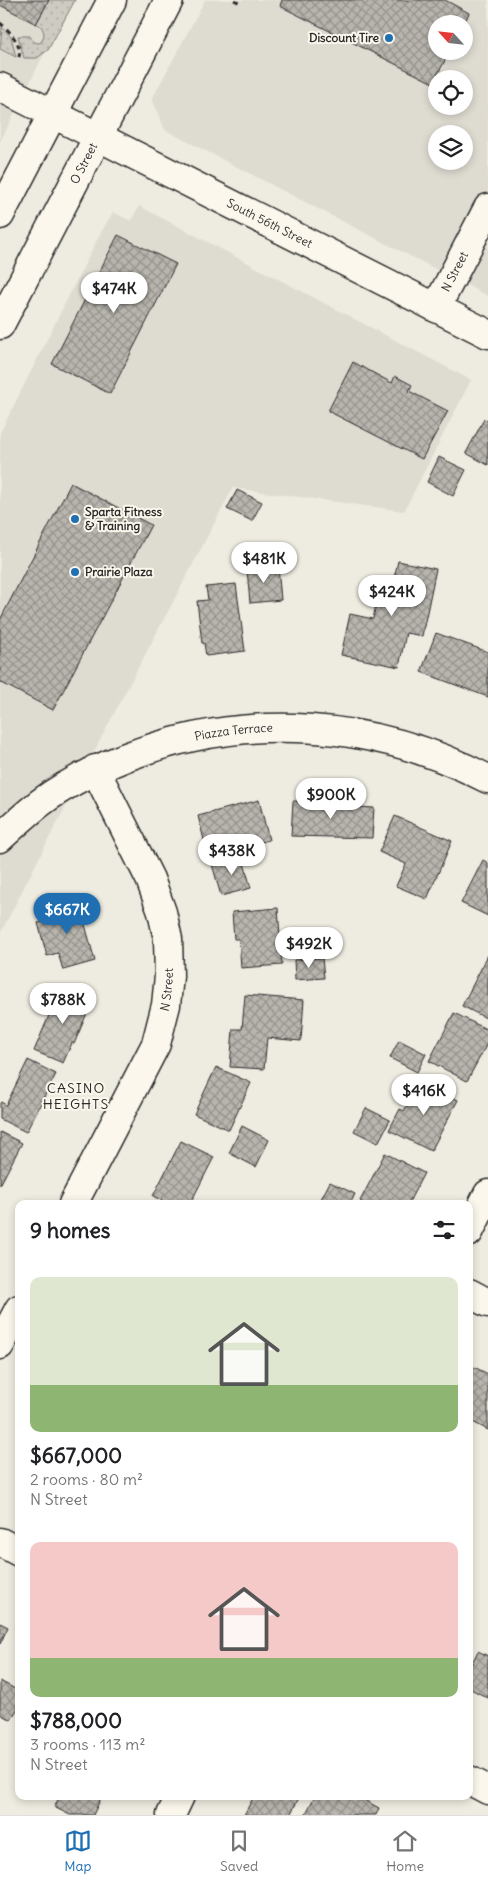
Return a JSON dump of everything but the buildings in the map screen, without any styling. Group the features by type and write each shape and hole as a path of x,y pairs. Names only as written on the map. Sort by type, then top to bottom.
{"main road":[{"path":"0,215 112,0"},
{"name":"O Street","path":"0,325 169,0"},
{"name":"South 56th Street","path":"0,87 488,334"},
{"name":"N Street","path":"436,308 488,208"},
{"name":"Piazza Terrace","path":"0,838 40,803 95,770 171,742 232,730 289,727 342,731 395,742 446,759 488,779"},
{"name":"N Street","path":"75,1200 156,1044 166,1005 169,976 168,939 162,912 150,879 95,770"},
{"path":"473,1224 488,1194"},
{"path":"473,1296 488,1303"},
{"path":"0,1345 15,1317"},
{"path":"0,1542 15,1550"},
{"path":"473,1782 488,1790"},
{"path":"171,1815 178,1800"}],"path":[{"path":"234,0 242,4"},
{"path":"0,23 14,35 20,56 18,60"}],"shaded area":[{"path":"0,0 71,0 0,142"},
{"path":"49,0 75,0 48,50 37,58 24,58 18,36 30,36 36,43 40,43 44,33 41,26 36,24"},
{"path":"205,0 488,0 488,296 165,130 152,99"},
{"path":"2,27 11,37 16,57 0,49"},
{"path":"139,206 471,380 404,511 233,488 0,934 0,433 99,236 113,212 131,221"}],"place":[{"name":"Discount Tire","path":"389,38"},
{"name":"Sparta Fitness & Training","path":"75,519"},
{"name":"Prairie Plaza","path":"75,572"}],"district":[{"name":"CASINO HEIGHTS","path":"76,1096"}]}
